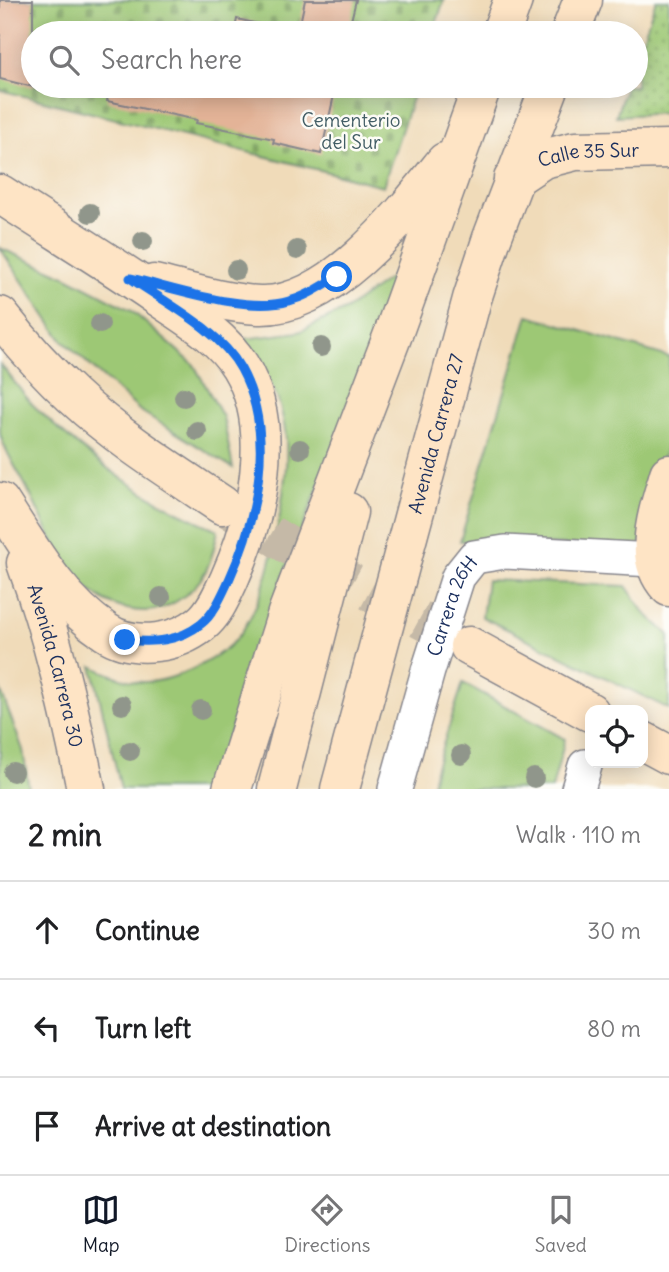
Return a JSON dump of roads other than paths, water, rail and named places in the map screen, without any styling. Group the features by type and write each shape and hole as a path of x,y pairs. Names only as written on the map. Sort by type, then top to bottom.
{"main road":[{"path":"505,21 513,0"},
{"path":"575,21 583,0"},
{"path":"232,789 287,613 392,337 478,98"},
{"name":"Avenida Carrera 27","path":"340,789 451,374 488,250 545,98"},
{"path":"130,278 226,301 261,305 289,302 337,277 359,258 411,204 462,142"},
{"name":"Calle 35 Sur","path":"513,179 543,159 575,151 669,149"},
{"path":"0,194 209,331 226,347 240,367 256,401 260,436 258,492 242,552 220,600 202,623 176,639 136,642 108,633 74,606 50,578 0,504"},
{"path":"0,316 25,348 74,397 134,445 222,505"},
{"path":"277,789 392,337"},
{"path":"661,573 654,533 669,474"},
{"name":"Avenida Carrera 30","path":"0,504 23,555 44,613 69,707 86,789"},
{"path":"469,646 585,709"},
{"path":"648,744 669,755"}],"street":[{"name":"Carrera 26H","path":"395,789 458,577 474,557 505,552 661,573"}],"tunnel":[{"path":"222,505 326,568 469,646"}],"park label":[{"name":"Cementerio del Sur","path":"351,131"}]}
